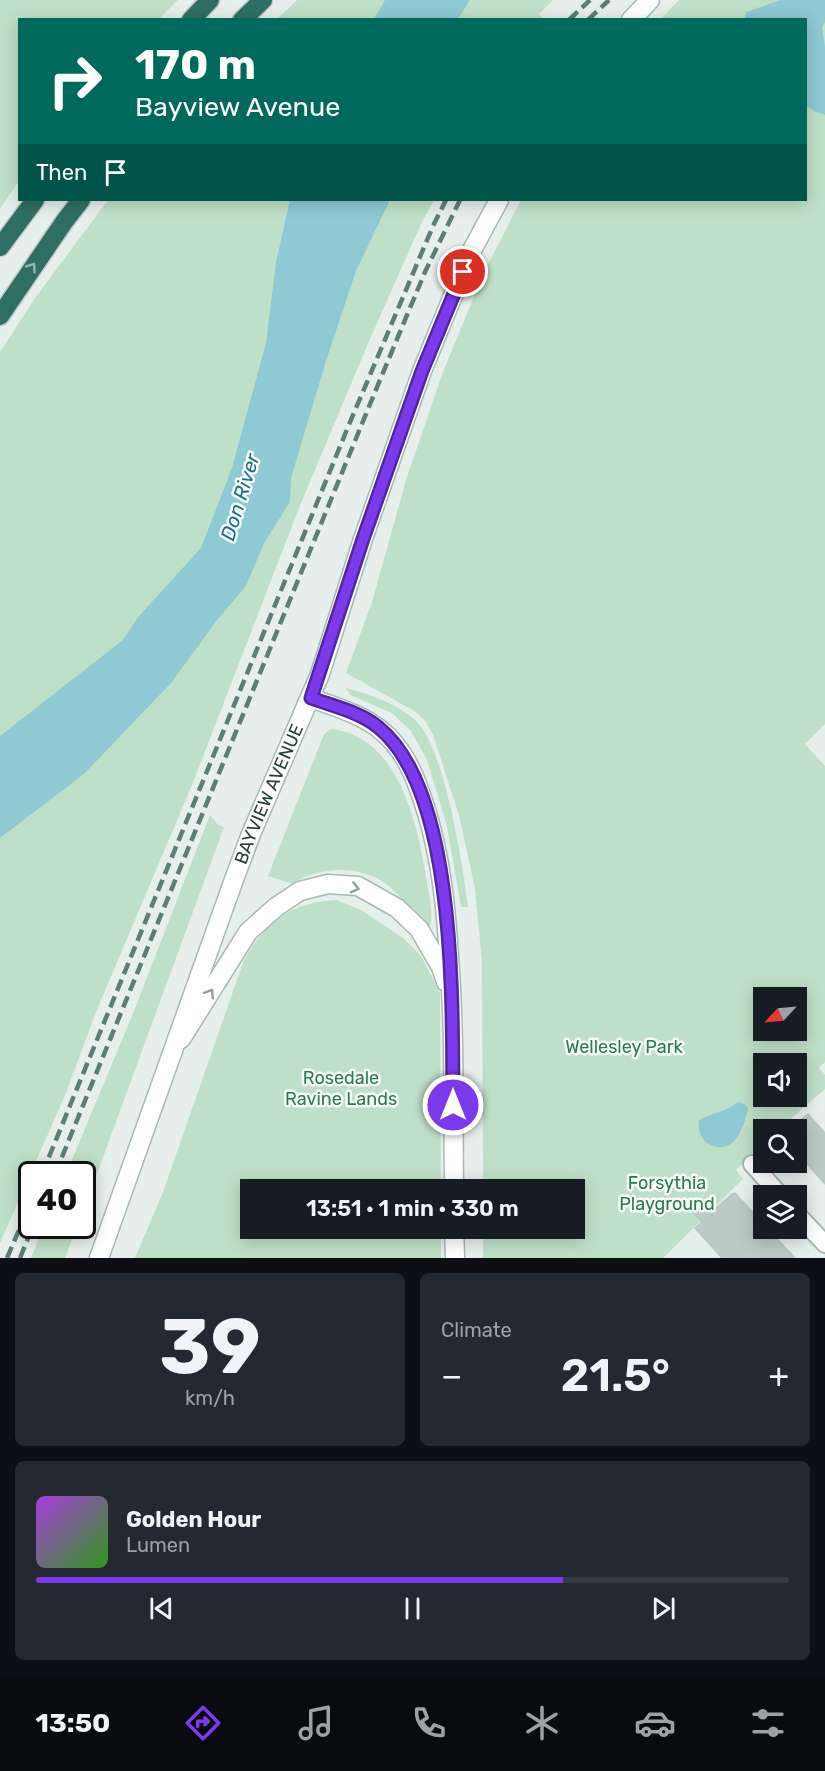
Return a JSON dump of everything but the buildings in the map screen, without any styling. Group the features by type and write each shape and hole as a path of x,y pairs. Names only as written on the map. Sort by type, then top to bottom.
{"highway":[{"path":"193,18 210,0"},
{"path":"244,18 263,0"},
{"path":"0,247 34,201"},
{"path":"0,316 63,222 80,201"}],"main road":[{"path":"633,18 650,0"},
{"name":"BAYVIEW AVENUE","path":"99,1258 247,844 311,698 363,539 422,371 471,252 498,201"},
{"path":"311,698 358,715 378,726 394,742 407,761 420,790 436,844 444,897 453,997 454,1179"},
{"path":"168,1060 248,932 276,907 300,891 328,884 358,886 396,908 419,928 441,967 453,997"},
{"path":"454,1239 455,1258"}],"street":[{"path":"752,1164 771,1185"},
{"path":"807,1225 825,1244"}],"green space":[{"path":"0,0 178,0 160,18 18,18 18,182 0,209"},
{"path":"297,0 553,0 539,14 543,18 278,18"},
{"path":"679,0 825,0 825,724 805,744 825,766 825,1062 819,1068 825,1075 825,1089 807,1105 807,1053 753,1053 753,1107 804,1107 790,1119 753,1119 753,1153 736,1170 743,1179 663,1258 483,1258 483,1239 585,1239 585,1179 483,1179 482,962 475,889 459,815 433,735 426,722 416,712 346,673 372,602 406,480 443,372 485,270 520,201 807,201 807,18 662,18"},
{"path":"107,201 433,201 370,339 301,503 192,785 96,1012 66,1093 36,1161 18,1161 18,1202 0,1243 0,352 35,298"},
{"path":"346,688 374,697 401,710 416,721 426,735 436,756 451,809 468,907 461,907 447,826 427,760 411,731 392,713 350,695"},
{"path":"331,729 354,735 373,747 388,764 400,785 410,808 422,854 431,908 430,926 386,884 364,873 327,871 303,878 293,884 268,876 324,734"},
{"path":"210,815 218,825 224,827 96,1177 96,1161 71,1161 132,1016"},
{"name":"Rosedale Ravine Lands","path":"337,900 363,911 403,938 421,956 440,993 441,1179 240,1179 240,1239 441,1239 441,1258 135,1258 163,1192 244,960 261,934 271,924 294,910"},
{"path":"39,1239 72,1239 65,1258 31,1258"}],"water":[{"path":"385,0 470,0 459,18 375,18"},
{"path":"780,0 825,0 825,22 822,27 825,47 825,115 807,107 807,18 744,18 747,12"},
{"name":"Don River","path":"290,201 390,201 356,271 325,364 291,478 290,502 264,543 246,586 217,620 171,683 84,774 0,838 0,736 123,640 139,616 201,548 232,468 266,343 276,262"},
{"path":"738,1102 745,1104 748,1109 735,1140 729,1145 716,1147 704,1140 698,1128 699,1120"}],"railway":[{"path":"571,18 590,0"},
{"path":"590,18 609,0"},
{"path":"47,1161 348,427 446,201"},
{"path":"60,1161 375,392 425,272 460,201"},
{"path":"7,1258 18,1232"},
{"path":"20,1258 28,1239"}],"route":[{"path":"453,1105 453,997 442,874 420,790 407,761 394,742 378,726 358,715 311,698 363,539 422,371 463,272"}],"park label":[{"name":"Wellesley Park","path":"624,1047"},
{"name":"Forsythia Playground","path":"667,1193"}]}
